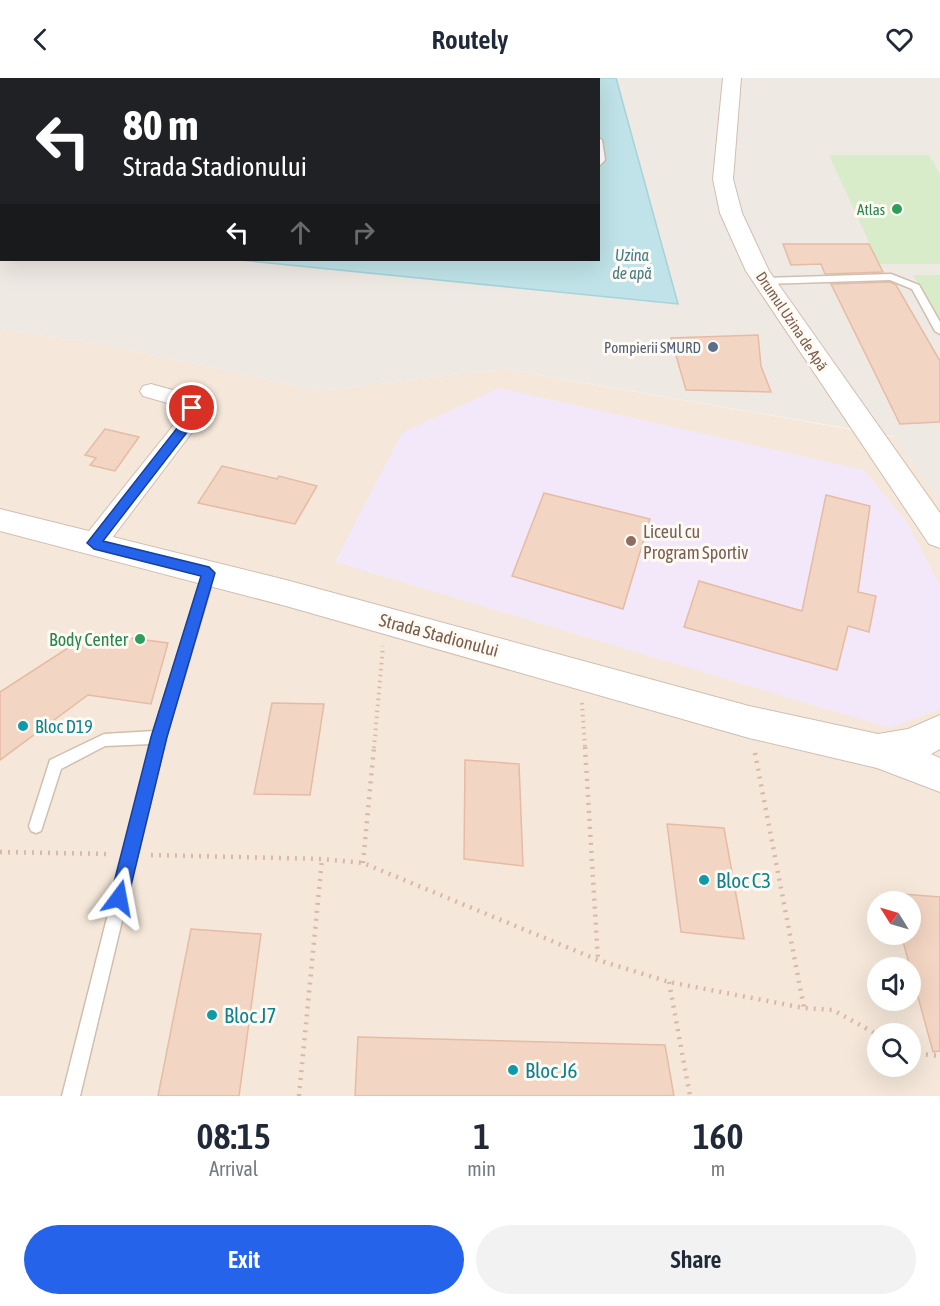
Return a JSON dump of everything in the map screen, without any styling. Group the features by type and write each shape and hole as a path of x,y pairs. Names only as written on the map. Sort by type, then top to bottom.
{"street":[{"name":"Drumul Uzina de Apă","path":"732,78 723,179 731,213 764,281 940,536"},
{"path":"94,543 191,419 192,408 186,401 151,392"},
{"name":"Strada Stadionului","path":"0,520 209,573 748,722 878,751 940,775"},
{"name":"Strada Stadionului","path":"878,751 913,745 940,731"}],"lane":[{"path":"764,281 891,277 916,287 940,331"},
{"path":"71,1096 159,737 209,573"},
{"path":"36,826 55,765 104,740 159,737"}],"path":[{"path":"363,863 385,621"},
{"path":"581,675 598,960"},
{"path":"748,722 804,1008"},
{"path":"0,852 322,859 363,863 598,960 669,982 804,1008 833,1011 867,1029"},
{"path":"299,1096 322,859"},
{"path":"669,982 690,1096"},
{"path":"921,1054 940,1056"}],"shaded area":[{"path":"600,78 940,78 940,502 893,436 504,369 320,391 111,346 0,329 0,261 600,261"},
{"path":"0,329 111,346 320,391 504,369 894,437 940,502 940,1096 0,1096"},
{"name":"Liceul cu Program Sportiv","path":"499,388 864,470 906,521 940,585 940,709 890,728 335,562 402,433"}],"green space":[{"name":"Atlas","path":"829,155 929,155 940,174 940,264 879,264"},
{"path":"913,275 940,275 940,324"}],"water":[{"name":"Uzina de apă","path":"600,78 616,78 678,304 250,261 600,261"}],"building":[{"path":"783,244 869,244 883,272 825,274 821,264 791,265"},
{"path":"890,282 896,285 940,361 940,422 900,424 831,284"},
{"path":"758,335 761,366 771,392 686,390 671,338"},
{"path":"105,429 139,437 115,471 90,465 96,458 85,455"},
{"path":"222,466 277,479 279,476 317,486 295,524 198,503"},
{"path":"544,493 650,519 623,609 512,576"},
{"path":"826,495 870,506 858,592 876,596 869,632 848,626 837,670 684,627 699,581 802,611"},
{"name":"Bloc D19","path":"91,633 168,643 151,704 88,695 0,760 0,692"},
{"path":"272,703 324,704 310,795 254,794"},
{"path":"465,760 519,764 523,866 464,859"},
{"name":"Bloc C3","path":"667,824 724,828 744,939 681,932"},
{"path":"921,895 940,897 940,1051 933,1052 921,1008 921,957 907,957 904,945 921,945"},
{"name":"Bloc J7","path":"191,929 261,934 239,1096 158,1096"},
{"name":"Bloc J6","path":"358,1037 665,1045 674,1096 355,1096"}],"place":[{"name":"Atlas","path":"897,209"},
{"name":"Pompierii SMURD","path":"713,347"},
{"name":"Liceul cu Program Sportiv","path":"631,541"},
{"name":"Body Center","path":"140,639"},
{"name":"Bloc D19","path":"23,726"},
{"name":"Bloc C3","path":"704,880"},
{"name":"Bloc J7","path":"212,1015"},
{"name":"Bloc J6","path":"513,1070"}],"route":[{"path":"119,898 159,737 209,573 94,543 191,419 192,408"}]}
